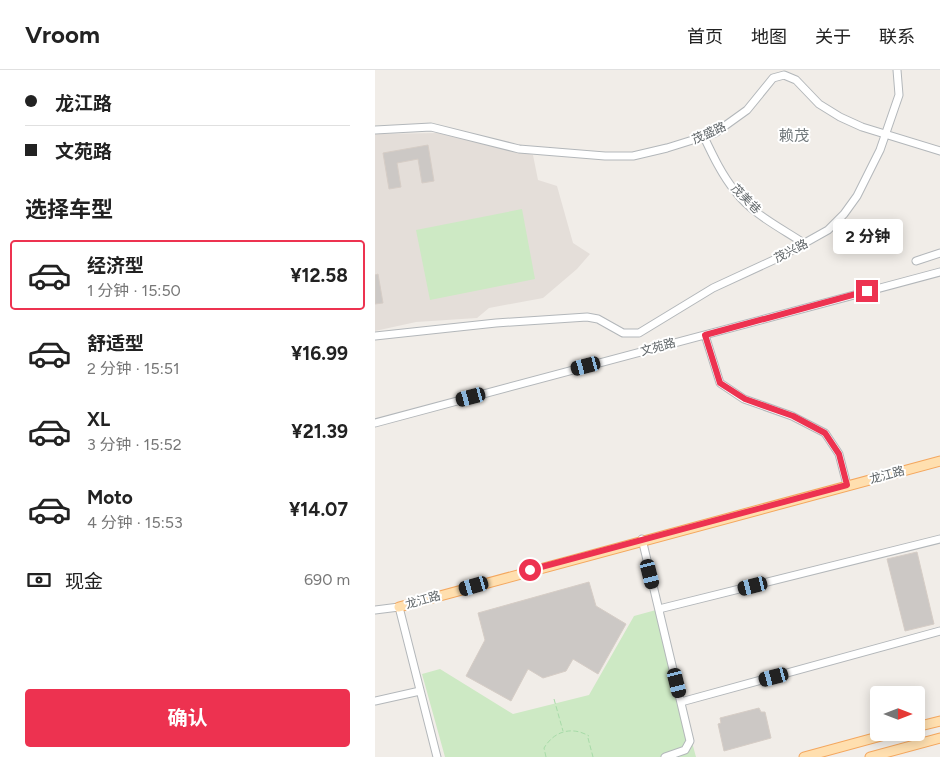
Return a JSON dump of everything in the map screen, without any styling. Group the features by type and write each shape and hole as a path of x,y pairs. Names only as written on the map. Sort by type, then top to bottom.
{"main road":[{"name":"龙江路","path":"399,607 642,539 940,460"},
{"path":"925,725 940,721"},
{"path":"870,757 940,738"},
{"path":"804,757 870,739"}],"street":[{"name":"茂兴路","path":"375,336 496,323 593,317 619,331 639,333 713,288 805,244 828,230 850,206 865,182 887,133 899,95 897,70"},
{"name":"茂盛路","path":"375,130 417,127 440,128 515,148 605,156 643,154 704,137 739,116 773,78 784,74 796,80 828,110 856,124 940,151"},
{"name":"茂美巷","path":"704,137 717,164 735,192 757,212 805,244"},
{"path":"916,261 940,253"},
{"name":"文苑路","path":"375,423 940,272"},
{"path":"705,335 720,383 745,399 793,416 825,433 839,454 847,485"},
{"path":"642,539 689,734 689,746 679,753 665,757"},
{"path":"659,610 940,539"},
{"path":"375,610 399,607 437,757"},
{"path":"681,702 940,631"},
{"path":"375,701 420,691"}],"path":[{"path":"554,698 563,731"},
{"path":"546,757 543,748 548,741 563,731 579,731 589,737 593,757"}],"shaded area":[{"path":"438,133 533,155 538,180 557,186 573,243 590,254 577,269 543,298 489,308 477,318 416,322 375,331 375,134"}],"green space":[{"path":"522,209 535,279 430,300 416,230"},
{"path":"656,610 696,757 445,757 422,674 440,669 513,714 589,695 634,616"}],"building":[{"path":"428,145 434,181 422,183 418,159 397,163 401,187 389,189 383,153"},
{"path":"378,274 383,303 375,304 375,275"},
{"path":"917,552 934,624 905,631 887,559"},
{"path":"589,582 596,606 626,624 598,674 573,659 566,671 543,678 528,669 511,701 466,676 485,640 478,613"},
{"path":"759,708 761,712 765,712 771,738 724,751 718,724 721,723 720,718"}],"district":[{"name":"赖茂","path":"794,136"}],"route":[{"path":"530,570 847,485 839,454 833,442 825,433 793,416 745,399 727,390 720,383 705,335 867,291"}]}
